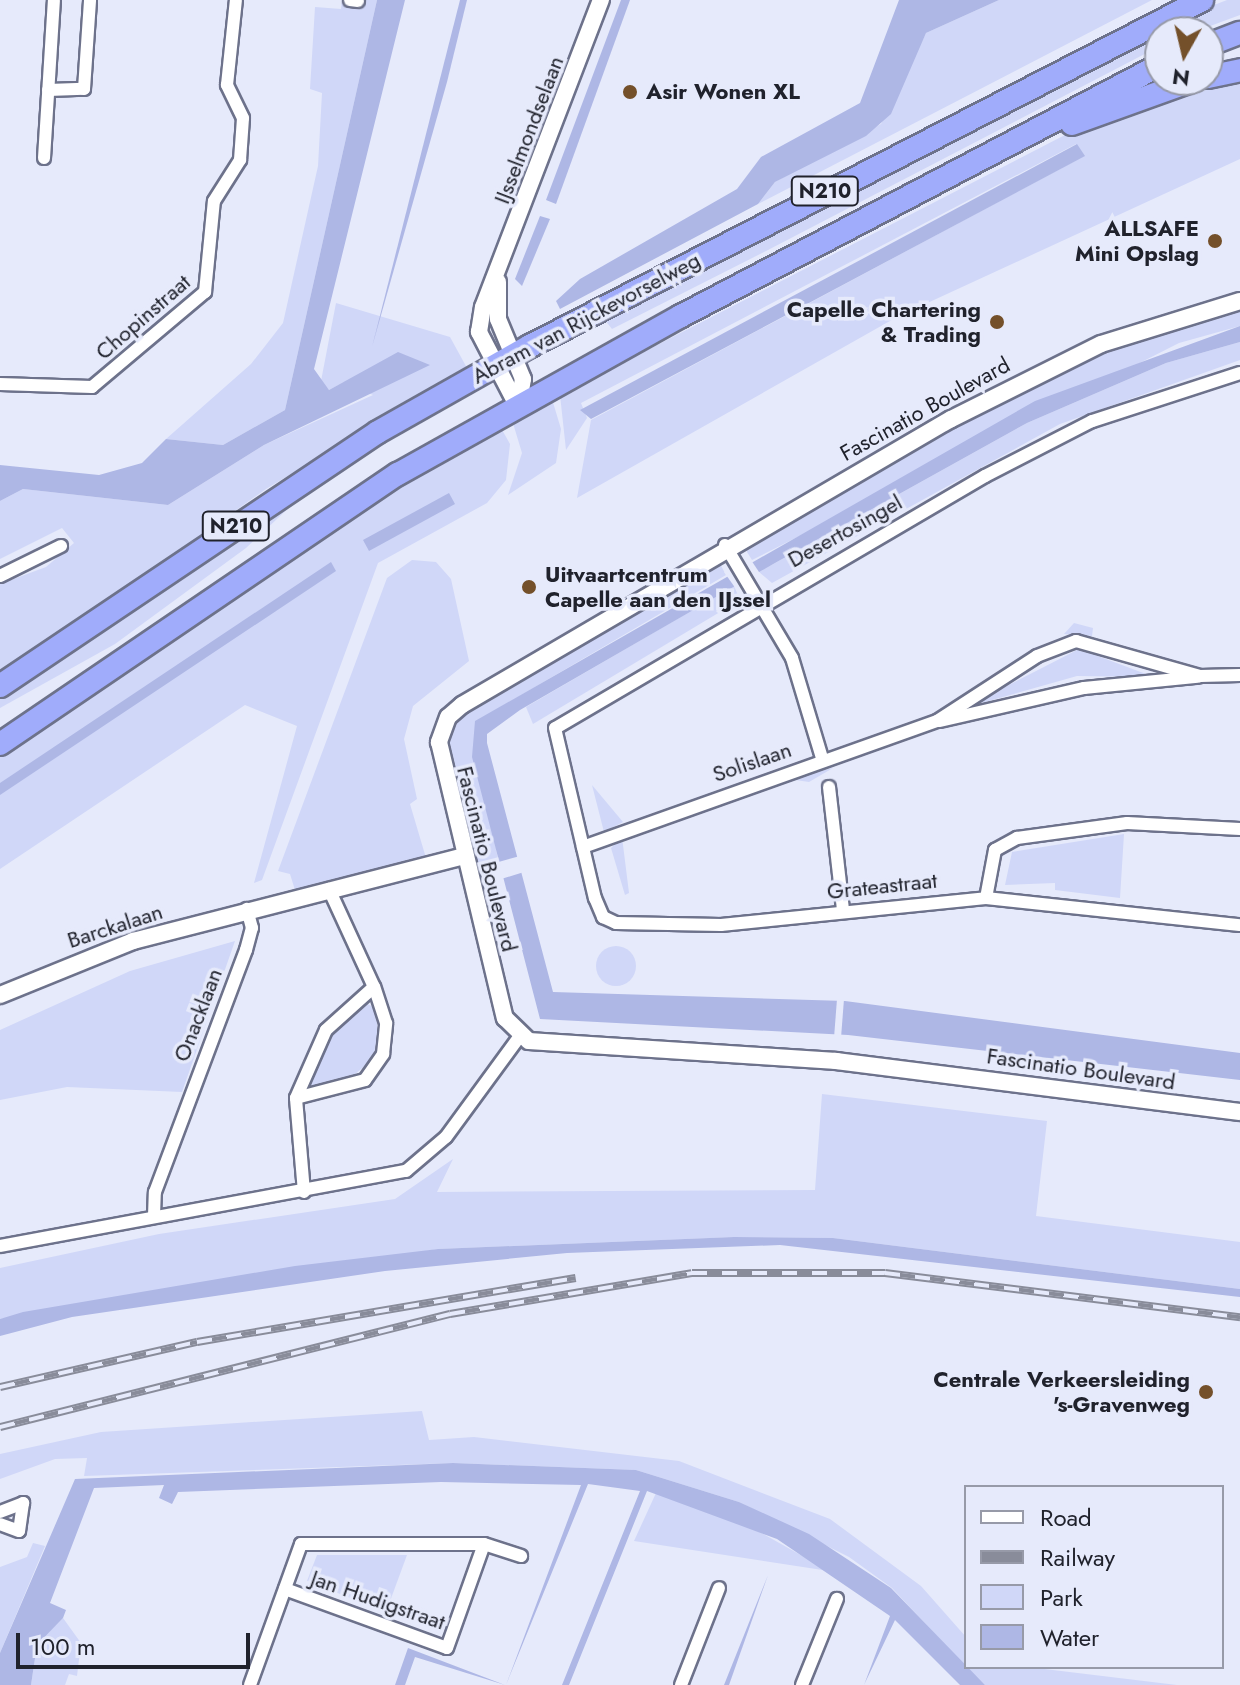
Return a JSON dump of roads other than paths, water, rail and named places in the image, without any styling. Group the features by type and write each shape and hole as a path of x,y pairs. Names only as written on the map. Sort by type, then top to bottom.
{"highway":[{"path":"1133,30 1165,0"},
{"name":"Abram van Rijckevorselweg","path":"0,686 378,432 517,353 1133,30 1202,0"},
{"name":"Abram van Rijckevorselweg","path":"0,744 355,500 518,407 1144,73"},
{"path":"974,162 1151,96"}],"street":[{"path":"44,158 54,0"},
{"path":"48,90 84,89 90,0"},
{"name":"Chopinstraat","path":"0,384 92,387 205,292 214,201 240,160 243,118 227,85 236,0"},
{"path":"350,0 358,1"},
{"name":"IJsselmondselaan","path":"518,407 479,332 601,0"},
{"name":"IJsselmondselaan","path":"498,275 498,319 517,353 523,379 518,407"},
{"name":"Fascinatio Boulevard","path":"1240,301 1155,323 1050,366 448,717 440,759 505,1018 520,1036 557,1047 851,1063 1240,1112"},
{"name":"Desertosingel","path":"583,847 557,724 757,596 1092,421 1240,373"},
{"path":"0,576 61,546"},
{"path":"730,552 792,658 822,758"},
{"name":"Solislaan","path":"937,721 1037,656 1076,641 1200,676"},
{"name":"Solislaan","path":"583,847 822,758 937,721 1084,688 1240,675"},
{"path":"829,787 843,909"},
{"path":"986,898 995,850 1017,838 1127,823 1240,829"},
{"name":"Grateastraat","path":"583,847 601,913 616,923 721,925 843,909 986,898 1240,925"},
{"path":"247,909 464,856"},
{"path":"296,1098 339,1091 374,1067 386,1023 374,987 329,889"},
{"name":"Barckalaan","path":"0,995 98,953 247,909"},
{"name":"Onacklaan","path":"154,1216 155,1192 246,950 252,928 247,909"},
{"path":"304,1192 296,1098 326,1030 374,987"},
{"path":"0,1246 154,1216 304,1192 415,1167 446,1137 520,1036"},
{"path":"0,1512 23,1503 19,1531 0,1524"},
{"name":"Jan Hudigstraat","path":"250,1685 301,1544 484,1544 521,1556"},
{"name":"Jan Hudigstraat","path":"285,1589 447,1648 484,1544"},
{"path":"681,1685 719,1588"},
{"path":"802,1685 837,1599"}],"water":[{"path":"377,0 405,0 314,369 329,390 398,352 430,365 264,445 168,505 23,489 0,501 0,465 99,475 142,463 166,439 223,445 285,410"},
{"path":"460,0 467,0 447,82 372,347"},
{"path":"621,0 630,0 556,204 546,200"},
{"path":"899,0 999,0 926,33 891,114 866,136 775,182 758,204 560,309 556,301 580,279 737,189 761,157 860,103"},
{"path":"1077,144 1085,156 591,419 580,410"},
{"path":"540,216 550,219 522,286 515,279"},
{"path":"1240,326 1240,342 1166,363 1027,423 520,710 487,734 487,743 553,992 845,1001 1240,1053 1240,1080 848,1035 540,1019 472,757 475,721 1035,401"},
{"path":"449,493 455,504 369,551 363,540"},
{"path":"331,562 336,571 0,795 0,783"},
{"path":"734,1237 833,1238 1240,1289 1240,1297 780,1245 567,1253 385,1271 72,1317 0,1336 0,1319 23,1312 295,1266 438,1249"},
{"path":"453,1463 636,1470 739,1502 809,1534 891,1588 964,1663 964,1669 969,1669 985,1685 960,1685 895,1620 864,1685 890,1616 777,1539 647,1491 569,1685 562,1685 640,1491 588,1484 506,1685 581,1485 441,1482 178,1492 172,1504 159,1498 164,1485 94,1488 50,1603 66,1610 63,1618 37,1645 31,1685 0,1685 0,1653 75,1479"},
{"path":"768,1575 729,1685 724,1685"},
{"path":"408,1648 505,1685 415,1657 405,1685 395,1685"}],"railway":[{"path":"0,1427 450,1314 692,1273 885,1273 1240,1317"},
{"path":"0,1387 197,1342 576,1278"}],"place":[{"name":"Asir Wonen XL","path":"630,92"},
{"name":"ALLSAFE Mini Opslag","path":"1215,241"},
{"name":"Capelle Chartering & Trading","path":"997,322"},
{"name":"Uitvaartcentrum Capelle aan den IJssel","path":"529,587"},
{"name":"Centrale Verkeersleiding 's-Gravenweg","path":"1206,1392"}]}
